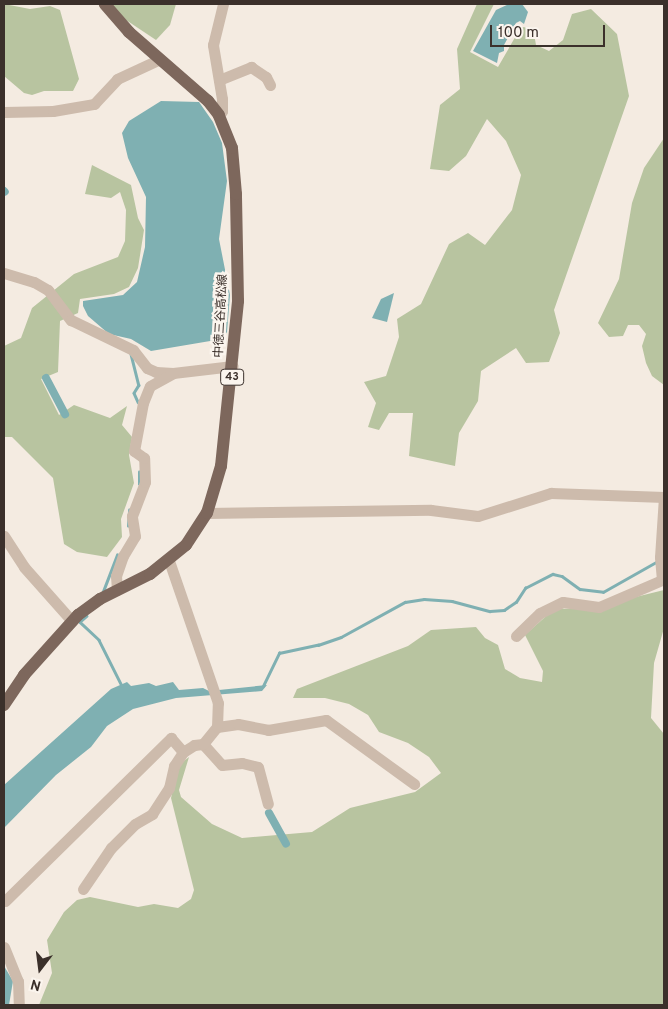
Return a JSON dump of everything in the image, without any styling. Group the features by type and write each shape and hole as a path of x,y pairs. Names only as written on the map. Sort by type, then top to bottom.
{"main road":[{"name":"中徳三谷高松線","path":"4,706 24,675 72,621 90,605 169,561 195,534 207,513 222,466 238,301 236,194 232,148 219,115 195,88 129,32 105,4"}],"street":[{"path":"219,115 222,112 213,45 223,4"},
{"path":"4,112 53,111 94,104 117,79 160,59"},
{"path":"219,80 251,67 266,77 270,85"},
{"path":"4,273 34,282 48,290 72,320 133,350 147,368 172,373 233,366"},
{"path":"117,590 116,576 122,556 133,542 132,516 145,482 144,458 134,450 143,403 150,386 172,373"},
{"path":"207,513 390,510 478,516 551,493 664,497 660,562 662,580 599,607 563,602 540,613 516,636"},
{"path":"4,536 24,568 72,621"},
{"path":"169,561 214,692 217,727"},
{"path":"83,888 111,848 135,824 152,814 169,788 174,766 183,752 194,745 203,744 217,727 238,724 268,730 326,720 414,784"},
{"path":"5,901 171,738 183,752"},
{"path":"203,744 222,765 242,763 258,767 268,804"},
{"path":"4,947 18,980 19,1005"}],"green space":[{"path":"4,4 30,9 50,6 60,10 79,79 73,91 44,91 32,95 24,93 4,76"},
{"path":"110,4 176,4 170,25 156,40 120,16"},
{"path":"477,4 494,4 470,52 498,67 521,27 533,28 536,45 549,51 563,40 572,14 591,9 617,34 629,96 554,310 560,333 549,362 526,363 516,348 481,371 478,401 459,433 455,466 409,456 413,413 389,413 379,430 368,427 376,403 364,382 386,376 399,337 397,319 421,304 449,244 468,233 485,245 512,210 521,175 506,141 487,119 466,156 449,171 430,169 440,105 460,89 457,49"},
{"path":"664,138 664,385 652,376 646,363 642,346 646,334 639,325 628,325 623,336 609,337 598,323 619,279 632,203 644,168"},
{"path":"92,165 131,185 138,218 144,230 138,268 129,287 114,294 80,299 78,313 60,321 58,372 41,379 59,415 74,405 110,418 127,406 122,425 132,437 129,455 134,483 121,519 122,537 107,557 77,552 64,544 53,478 12,437 4,437 4,346 21,338 32,308 74,274 118,257 125,241 126,210 120,192 111,198 85,194"},
{"path":"664,590 664,628 654,663 651,718 664,734 664,1005 39,1005 52,973 47,940 64,912 77,900 90,897 138,907 154,904 178,908 191,899 194,890 171,798 179,765 189,757 179,790 181,797 212,824 242,838 312,832 350,808 415,792 441,773 429,757 408,743 379,732 368,715 349,704 325,698 293,698 297,689 408,646 431,630 476,627 485,638 498,645 505,669 520,678 542,682 543,671 525,635 554,609 591,608"}],"water":[{"path":"509,4 522,4 528,12 524,24 520,21 516,23 504,45 504,51 499,53 497,63 473,51 496,10"},
{"path":"161,101 199,102 213,122 222,143 227,181 219,239 230,295 227,332 222,339 151,351 131,339 109,334 88,316 83,306 83,301 123,295 137,282 145,247 146,197 128,158 122,133 129,121"},
{"path":"394,293 387,322 372,318 381,299"},
{"path":"127,682 131,686 149,683 156,686 173,682 179,690 203,688 209,691 267,685 262,691 176,698 133,709 107,726 91,747 56,775 4,828 4,785 111,689"},
{"path":"4,966 13,981 9,1005 4,1005"}],"waterway":[{"path":"131,354 139,385 134,393 138,402"},
{"path":"46,378 65,414"},
{"path":"139,472 139,484"},
{"path":"128,526 129,510"},
{"path":"102,594 117,555"},
{"path":"263,686 279,653 318,645 341,637 405,602 424,599 452,601 490,611 504,610 516,602 525,588 553,574 562,576 580,589 603,592 656,562"},
{"path":"87,616 80,622 99,640 122,686"},
{"path":"269,813 286,844"}]}
